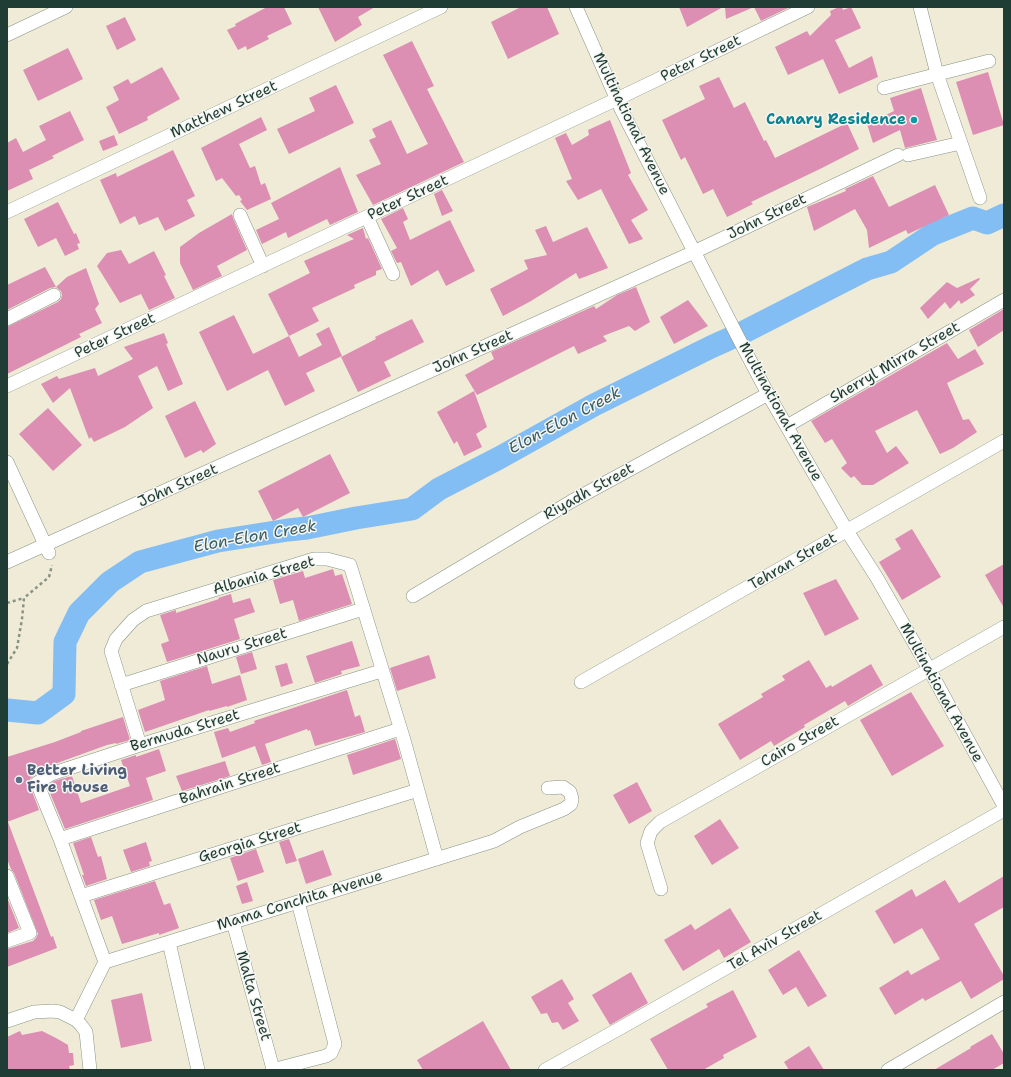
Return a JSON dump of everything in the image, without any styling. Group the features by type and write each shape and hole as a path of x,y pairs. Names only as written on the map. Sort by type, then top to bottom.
{"street":[{"path":"7,35 66,7"},
{"name":"Matthew Street","path":"7,212 441,7"},
{"name":"Multinational Avenue","path":"576,7 617,99 730,323 768,394 847,531 877,578 1004,806"},
{"name":"Peter Street","path":"7,386 617,99 808,7"},
{"path":"920,7 937,74 980,198"},
{"path":"884,88 990,61"},
{"name":"John Street","path":"7,562 48,549 903,155 961,143"},
{"path":"240,215 263,266"},
{"path":"366,217 394,274"},
{"path":"7,318 54,295"},
{"name":"Sherryl Mirra Street","path":"787,426 1004,300"},
{"name":"Riyadh Street","path":"413,596 572,501 768,394"},
{"name":"Tehran Street","path":"582,682 1004,441"},
{"path":"7,462 48,549"},
{"name":"Albania Street","path":"140,744 111,651 116,639 133,620 146,611 154,608 314,559 328,559 350,565 400,729 437,859"},
{"name":"Nauru Street","path":"121,685 363,609"},
{"name":"Cairo Street","path":"661,889 647,843 651,831 660,822 1004,627"},
{"name":"Bermuda Street","path":"105,962 60,839 37,783 51,774 140,744 381,670"},
{"name":"Bahrain Street","path":"60,839 400,729"},
{"name":"Mama Conchita Avenue","path":"105,962 494,841 520,827 564,809 570,804 572,799 570,792 563,788 548,788"},
{"name":"Georgia Street","path":"81,896 418,790"},
{"name":"Tel Aviv Street","path":"545,1070 638,1019 1004,810"},
{"path":"7,941 30,933 8,882"},
{"path":"273,1070 326,1056 331,1052 336,1044 298,902"},
{"name":"Malta Street","path":"233,922 273,1070"},
{"path":"169,942 198,1070"},
{"path":"76,1020 105,962"},
{"path":"888,1070 1004,1002"},
{"path":"7,1021 34,1012 53,1011 60,1012 76,1020 82,1025 86,1032 90,1070"}],"path":[{"path":"7,603 24,598 49,577 52,564 48,549"},
{"path":"7,664 17,648 24,598"}],"building":[{"path":"267,7 284,7 292,24 267,36 269,39 247,50 246,46 238,50 227,30 236,26 235,24"},
{"path":"318,7 375,7 358,17 362,25 335,42"},
{"path":"521,7 547,7 559,34 508,59 491,22"},
{"path":"679,7 723,7 687,27"},
{"path":"725,7 754,7 726,19"},
{"path":"754,7 790,7 761,21"},
{"path":"842,7 843,10 851,7 861,28 835,40 849,68 872,56 878,77 839,94 823,59 788,75 775,47 807,31 810,36 831,15 830,11"},
{"path":"125,17 136,40 117,50 106,26"},
{"path":"412,41 434,86 427,89 464,162 373,205 356,175 381,164 369,140 376,137 372,129 391,120 407,154 428,144 383,55"},
{"path":"68,48 83,79 38,101 23,70"},
{"path":"162,67 180,99 147,117 148,120 119,134 106,107 119,100 113,87 128,79 131,84"},
{"path":"988,72 1004,125 973,135 956,82"},
{"path":"719,77 734,108 745,102 764,141 766,140 775,158 847,123 859,149 751,202 753,204 727,217 713,189 703,194 685,157 681,160 662,120 705,99 699,86"},
{"path":"336,85 354,123 289,154 277,129 315,111 309,98"},
{"name":"Canary Residence","path":"921,88 937,140 905,148 900,130 873,143 867,124 894,111 890,98"},
{"path":"70,111 84,140 52,156 54,158 29,170 33,179 7,191 7,143 16,138 23,152 46,140 39,126"},
{"path":"261,117 267,130 239,144 250,168 255,166 261,185 265,183 271,199 247,210 240,201 242,200 239,195 236,196 222,178 216,181 201,148"},
{"path":"610,120 631,173 628,175 648,210 631,220 643,239 629,244 601,189 578,200 566,181 572,179 555,138 566,133 572,145 589,135 588,130"},
{"path":"114,135 118,145 103,151 99,141"},
{"path":"173,150 195,196 187,200 195,216 165,231 158,217 139,225 135,216 120,224 100,180 116,173 117,177"},
{"path":"340,167 358,212 330,225 327,219 288,238 286,232 262,244 256,230 279,219 271,203"},
{"path":"873,176 889,207 935,185 949,215 908,234 906,230 869,248 867,230 855,209 814,231 807,207 846,191 845,189"},
{"path":"442,190 453,211 442,216 434,194"},
{"path":"58,202 74,234 76,233 80,243 77,244 79,249 65,256 56,238 38,247 24,219"},
{"path":"403,208 408,219 403,222 410,240 450,220 475,271 446,286 438,270 411,286 401,262 397,263 391,251 397,248 381,219"},
{"path":"232,214 247,250 217,266 222,276 193,290 180,263 180,247 199,233"},
{"path":"546,226 553,242 587,227 608,268 579,279 576,273 531,301 503,316 490,289 528,269 524,260 547,255 535,230"},
{"path":"363,228 366,239 368,238 382,269 376,271 376,275 354,285 355,288 312,308 319,321 289,336 268,294 310,273 304,261 354,239 347,235"},
{"path":"121,250 129,264 154,251 175,298 149,310 141,294 120,303 97,266 107,253"},
{"path":"45,267 56,287 50,288 7,310 7,285"},
{"path":"86,268 99,304 95,309 102,323 79,334 81,337 7,374 7,327 58,302 62,295 61,291 56,287 67,277"},
{"path":"979,278 980,279 970,289 975,295 961,304 959,300 950,309 945,302 928,319 920,308 947,282 957,288"},
{"path":"636,287 650,322 635,331 629,326 603,336 607,341 578,354 574,346 477,395 465,375 494,359 491,352 594,306 596,309 617,295"},
{"path":"688,300 708,326 674,344 660,317"},
{"path":"1004,309 1004,330 978,347 969,330"},
{"path":"234,315 253,354 289,336 299,357 322,345 316,334 329,327 342,356 306,373 315,391 285,406 268,370 227,391 199,332"},
{"path":"412,319 424,342 384,362 391,376 358,392 341,357 376,339 375,337"},
{"path":"164,333 168,343 166,344 183,384 168,391 157,366 138,376 153,408 125,427 94,442 91,437 89,439 70,388 53,403 41,384 57,376 59,379 95,368 98,376 133,359 124,347"},
{"path":"947,343 958,359 975,349 984,364 947,383 963,420 969,419 977,432 953,448 940,454 917,410 875,431 887,453 896,446 909,463 873,485 862,485 854,476 851,478 841,468 847,463 832,439 825,443 811,421"},
{"path":"474,391 487,427 476,434 482,447 464,456 457,441 454,444 437,412"},
{"path":"195,401 216,444 203,453 201,450 185,458 165,416"},
{"path":"48,408 82,445 53,471 19,434"},
{"path":"330,454 350,493 303,517 298,508 273,521 258,491"},
{"path":"912,529 941,577 902,600 879,562 901,549 895,539"},
{"path":"1004,564 1004,608 985,575"},
{"path":"333,569 335,576 342,574 352,604 299,621 293,600 280,604 273,580 303,571 305,578"},
{"path":"836,579 859,619 825,636 803,593"},
{"path":"231,594 233,603 250,598 255,612 234,619 240,639 167,662 161,644 169,641 160,615 176,610 176,613"},
{"path":"352,641 360,666 341,671 342,674 315,683 306,656"},
{"path":"252,652 257,669 241,674 236,657"},
{"path":"429,655 436,678 397,691 390,668"},
{"path":"809,660 826,688 831,685 832,687 871,664 883,685 848,706 845,701 804,725 805,727 774,746 771,741 740,760 718,724 763,697 761,694 785,680 782,676"},
{"path":"287,663 293,683 281,687 275,666"},
{"path":"207,666 212,684 240,675 247,700 227,707 209,710 145,732 138,710 165,700 160,681"},
{"path":"347,690 355,717 360,715 365,732 315,746 310,730 308,731 307,729 265,744 271,762 262,765 255,746 222,758 214,732 228,728 230,732 255,723 254,721"},
{"path":"911,692 944,746 892,776 860,720"},
{"path":"123,717 130,740 107,745 49,766 33,776 30,779 30,786 39,810 7,822 7,757 55,742 81,731"},
{"path":"395,739 401,759 353,775 347,755"},
{"path":"159,749 166,771 146,778 153,800 65,829 47,786 54,781 72,776 81,803 130,786 121,760 136,755 136,757"},
{"path":"225,761 230,776 182,791 176,776"},
{"path":"637,782 652,811 629,824 613,795"},
{"path":"720,819 739,848 712,865 694,836"},
{"path":"7,822 51,937 53,936 57,948 7,967 7,949 33,941 38,934 7,859"},
{"path":"91,837 98,857 101,856 107,879 86,886 82,875 84,875 73,843"},
{"path":"289,839 297,861 286,864 279,842"},
{"path":"146,842 152,861 149,862 150,866 131,872 123,850"},
{"path":"256,849 264,872 238,881 230,858"},
{"path":"323,850 332,875 306,884 298,859"},
{"path":"1004,876 1004,907 974,924 1004,976 1004,979 971,999 961,981 925,1001 923,998 895,1015 879,988 908,970 911,975 940,959 922,928 894,944 875,911 912,889 916,897 945,880 959,903"},
{"path":"155,881 164,905 170,903 179,928 159,935 159,933 122,944 112,916 101,920 94,900"},
{"path":"247,882 253,901 242,904 236,886"},
{"path":"8,900 19,928 7,933 7,901"},
{"path":"730,908 751,942 724,958 719,949 683,971 664,940 691,924 695,930"},
{"path":"799,950 827,996 808,1007 796,987 783,995 768,970"},
{"path":"631,972 648,1003 610,1025 592,995"},
{"path":"562,979 574,999 568,1003 579,1021 563,1030 558,1022 552,1023 547,1013 541,1014 531,997"},
{"path":"733,990 757,1037 723,1055 724,1058 703,1070 668,1070 650,1039 708,1007 706,1004"},
{"path":"142,993 152,1041 121,1048 111,1000"},
{"path":"483,1021 511,1070 423,1070 417,1060"},
{"path":"20,1031 22,1035 42,1031 68,1045 69,1053 73,1053 74,1065 69,1066 70,1070 7,1070 7,1037"},
{"path":"992,1034 1004,1054 1004,1063 992,1070 934,1070 971,1048 970,1047"},
{"path":"809,1046 824,1070 789,1070 784,1062"}],"waterway":[{"name":"Elon-Elon Creek","path":"7,710 38,713 64,694 65,642 79,613 110,582 140,562 218,541 307,528 412,509 439,489 499,458 594,405 740,334 867,269 891,262 933,234 973,218 987,223 1004,215"}],"place":[{"name":"Canary Residence","path":"914,120"},
{"name":"Better Living Fire House","path":"19,780"}]}
